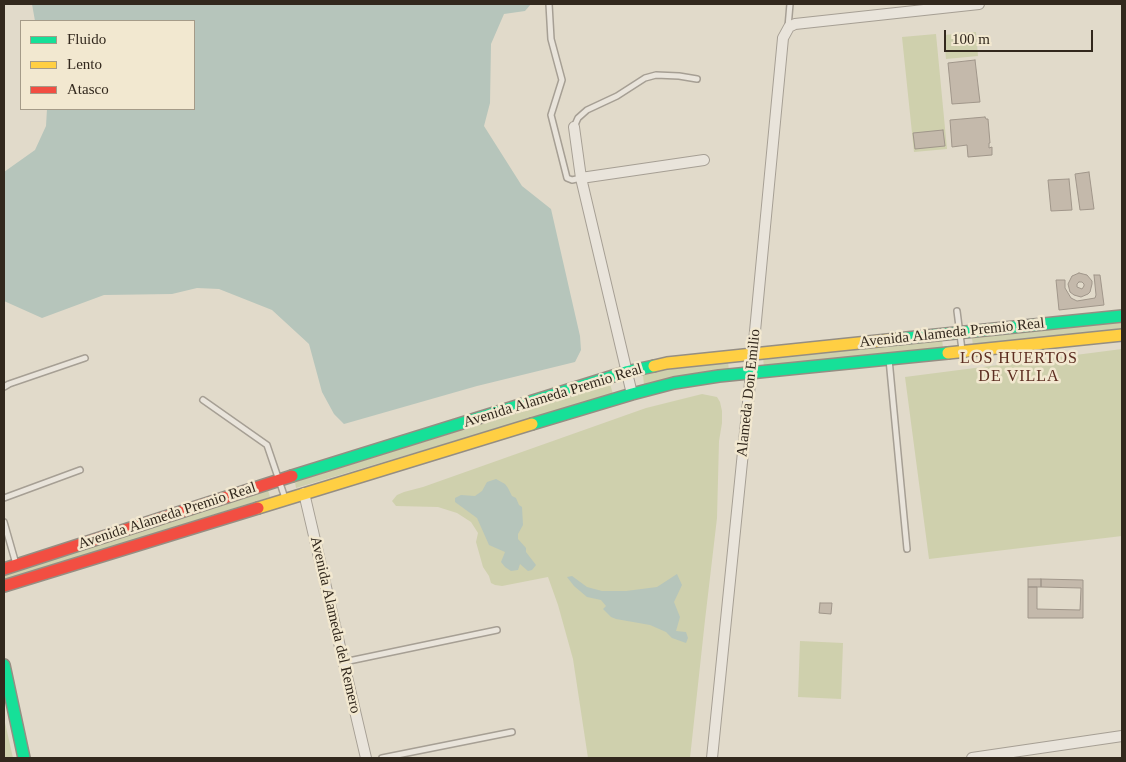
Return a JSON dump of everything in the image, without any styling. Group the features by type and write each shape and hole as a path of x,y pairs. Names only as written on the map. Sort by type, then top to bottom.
{"street":[{"path":"788,30 791,26 799,23 979,4"},
{"name":"Alameda Don Emilio","path":"712,758 783,38 788,30"},
{"path":"574,127 581,178 632,394"},
{"path":"581,178 704,160"},
{"name":"Avenida Alameda Premio Real","path":"4,569 279,480 626,372 667,363 1122,316"},
{"name":"Avenida Alameda Premio Real","path":"4,586 632,394 674,384 719,376 1122,335"},
{"name":"Avenida Alameda del Remero","path":"304,493 366,758"},
{"path":"4,665 24,758"},
{"path":"4,722 14,712"},
{"path":"972,758 1122,736"}],"lane":[{"path":"549,4 551,39 562,80 551,115 567,178 572,180 581,178"},
{"path":"788,30 790,4"},
{"path":"574,127 578,118 587,110 617,96 645,78 656,75 697,79"},
{"path":"957,311 962,352"},
{"path":"4,387 85,358"},
{"path":"889,359 908,549"},
{"path":"203,400 266,445 285,499"},
{"path":"4,498 80,470"},
{"path":"4,522 16,565"},
{"path":"343,662 498,630"},
{"path":"382,758 512,732"}],"green space":[{"path":"976,32 978,56 946,59 944,35"},
{"path":"936,34 947,149 914,152 902,37"},
{"path":"1122,321 1122,329 973,346 972,338"},
{"path":"942,339 943,348 764,367 763,358"},
{"path":"1122,349 1122,536 929,559 905,377"},
{"path":"728,362 729,370 644,385 643,375 672,369"},
{"path":"610,384 613,394 296,488 295,482"},
{"path":"702,394 717,397 722,411 722,423 719,441 717,518 690,758 588,758 573,659 548,577 502,586 495,585 491,583 483,567 476,542 478,533 471,522 457,513 438,507 396,506 392,501 397,495 404,492 423,487 646,408"},
{"path":"268,490 270,497 4,580 4,574"},
{"path":"800,641 843,643 841,699 798,697"},
{"path":"4,718 13,758 4,758"}],"shaded area":[{"path":"32,4 531,4 525,11 504,14 491,44 490,103 484,126 522,186 551,209 580,336 581,350 575,362 477,386 344,424 334,414 322,392 309,344 272,310 219,289 197,288 172,294 104,295 42,318 4,301 4,172 35,150 46,126 47,110 195,110 195,20 35,20"},
{"path":"496,479 505,484 512,496 516,498 522,507 523,525 518,534 518,539 536,565 532,570 528,571 520,564 518,570 511,571 505,567 501,562 505,552 489,545 477,518 455,502 455,498 461,495 475,496 482,491 487,482"},
{"path":"677,574 682,585 674,602 680,617 676,631 686,632 688,638 686,643 672,638 666,632 650,625 611,617 603,609 606,606 601,600 587,597 567,577 572,576 587,587 602,591 626,591 657,587"}],"building":[{"path":"975,60 980,102 952,104 948,63"},
{"path":"985,117 988,119 989,148 992,147 992,155 968,157 967,145 952,147 950,120"},
{"path":"943,130 945,146 915,149 913,133"},
{"path":"1089,172 1094,209 1080,210 1075,174"},
{"path":"1069,179 1072,210 1051,211 1048,180"},
{"path":"1079,273 1087,275 1092,281 1088,294 1081,297 1070,292 1068,284 1072,276","holes":["1082,282 1084,284 1082,289 1077,287 1077,284"]},
{"path":"1094,275 1100,275 1104,305 1059,310 1056,280 1065,280 1065,288 1071,298 1077,301 1095,298"},
{"path":"1028,579 1041,579 1041,587 1028,587"},
{"path":"1041,579 1083,580 1083,618 1028,618 1028,587 1037,587 1037,609 1080,610 1081,588 1041,587"},
{"path":"820,603 832,603 831,614 819,613"}],"traffic: fast":[{"path":"897,339 1122,316"},
{"path":"532,424 674,383 719,376 948,353"},
{"path":"292,476 626,372 654,366"},
{"path":"4,665 24,758"}],"traffic: slow":[{"path":"948,353 1122,335"},
{"path":"654,366 667,363 897,339"},
{"path":"258,508 532,424"}],"traffic: jam":[{"path":"4,569 292,476"},
{"path":"4,586 258,508"}],"district":[{"name":"LOS HUERTOS DE VILLA","path":"1019,368"}]}
